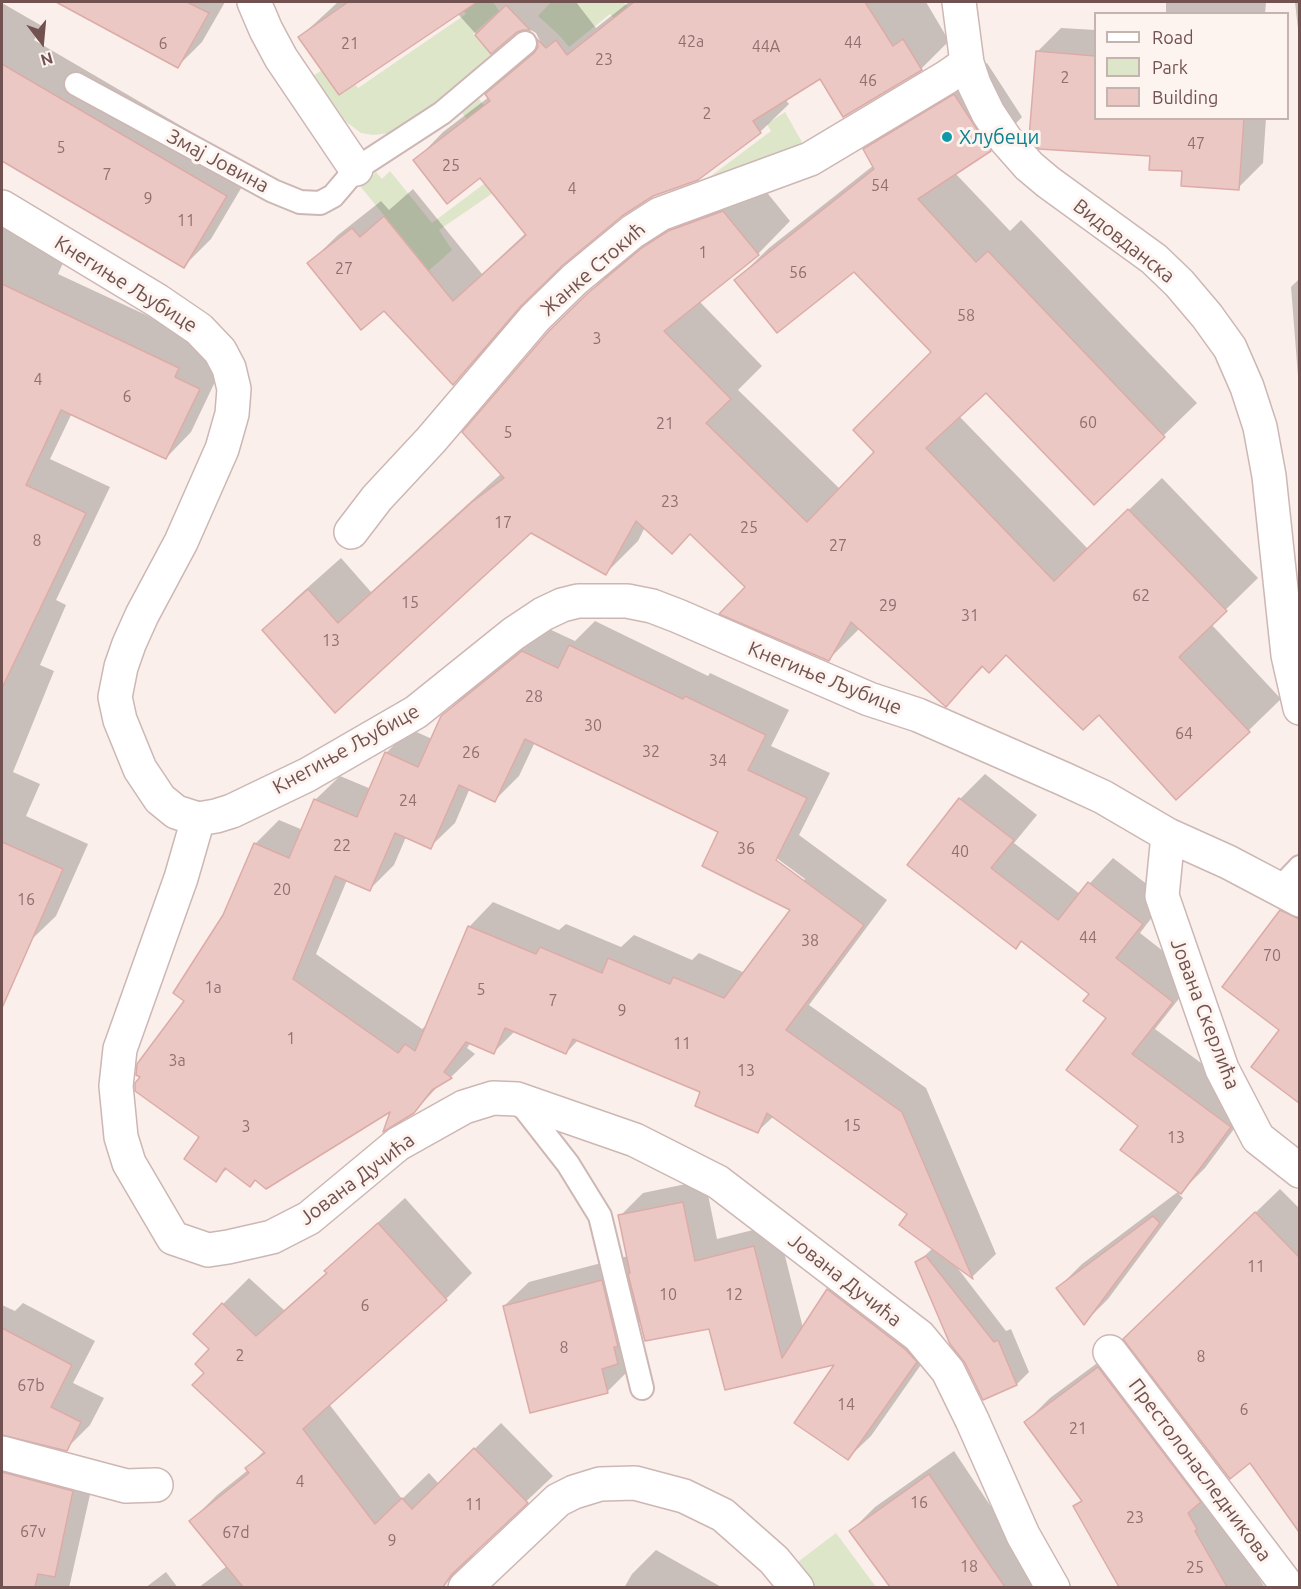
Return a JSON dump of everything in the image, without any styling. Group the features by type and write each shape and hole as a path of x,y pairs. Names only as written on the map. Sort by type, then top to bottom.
{"street":[{"path":"254,2 281,58 356,169"},
{"name":"Видовданска","path":"959,2 967,63 974,84 988,113 1006,140 1029,166 1154,259 1179,283 1230,348 1247,387 1262,437 1269,476 1288,656 1299,708"},
{"name":"Жанке Стокић","path":"351,532 376,498 431,440 535,318 575,279 632,232 660,214 810,159 967,63"},
{"name":"Кнегиње Љубице","path":"2,207 158,301 199,329 220,351 229,368 234,389 232,414 222,449 181,543 129,644 121,667 116,697 120,720 130,747 150,786 160,799 176,812 198,819 216,816 232,811 307,775 416,712 513,634 543,614 570,603 604,600 627,601 660,610 869,699 918,715 1103,797 1168,835 1293,885"},
{"name":"Јована Дучића","path":"198,819 181,878 120,1049 116,1086 121,1137 129,1163 172,1238 208,1250 272,1237 309,1218 398,1144 464,1107 493,1098 517,1099 635,1140 718,1182 918,1336 948,1371 1023,1536 1053,1587"},
{"name":"Јована Скерлића","path":"1168,835 1162,896 1222,1069 1258,1138 1299,1171"},
{"name":"Престолонаследникова","path":"1110,1352 1289,1587"},
{"path":"2,1453 126,1486 156,1485"},
{"path":"465,1587 558,1500 600,1484 635,1483 684,1496 723,1515 774,1560 797,1587"}],"lane":[{"name":"Змај Јовина","path":"76,84 273,191 300,202 312,204 327,201 356,169 442,113 525,43"},
{"path":"517,1099 568,1164 600,1216 642,1388"}],"green space":[{"path":"457,2 493,2 499,11 473,34 492,55 435,104 390,133 373,135 361,133 345,121 313,76 322,70 339,95 355,84 358,88 466,14"},
{"path":"551,2 623,2 642,20 626,33 610,14 569,47 538,16"},
{"path":"479,99 528,161 617,108 439,230 452,250 415,283 418,257 360,186 376,172 382,179 390,171 432,223 505,168 462,113"},
{"path":"785,112 802,142 786,152 699,185 771,131 767,124"},
{"path":"836,1533 876,1587 799,1587 795,1564"}],"building":[{"path":"56,2 187,2 209,13 178,68"},
{"path":"348,2 477,2 339,95 298,37"},
{"path":"634,2 865,2 893,46 903,39 922,70 843,117 820,79 753,121 761,133 698,180 653,196 622,216 563,265 521,306 453,385 384,311 361,330 307,263 352,228 360,237 384,216 453,301 526,235 480,178 447,204 413,160 490,101 485,94 534,53 538,47 537,39 546,48 556,40 567,55"},
{"path":"506,5 530,30 517,32 491,54 475,35"},
{"path":"1036,51 1094,56 1094,120 1244,120 1239,190 1181,186 1182,171 1149,170 1150,156 1039,149 1029,138"},
{"path":"2,64 227,196 184,268 2,161"},
{"path":"954,94 991,151 918,199 976,262 988,251 1165,437 1094,505 986,393 926,448 1054,581 1128,509 1227,611 1179,657 1250,732 1176,800 1099,715 1083,730 1006,655 989,673 982,666 946,707 851,622 829,661 719,614 745,587 690,534 672,554 636,521 606,575 531,533 335,713 262,630 308,589 338,623 472,502 504,478 462,432 549,331 588,293 643,247 668,231 723,211 759,255 664,331 731,399 706,423 807,522 874,452 853,430 931,352 854,272 777,333 734,280 874,169 863,149"},
{"path":"2,284 179,368 175,377 200,389 166,459 61,410 26,485 86,513 2,688"},
{"path":"569,645 683,699 685,696 766,735 748,770 807,798 776,860 864,925 786,1030 902,1112 973,1279 899,1225 907,1214 767,1113 758,1133 695,1106 700,1092 573,1039 566,1054 505,1028 494,1054 466,1042 444,1072 452,1078 432,1090 414,1113 383,1132 390,1112 266,1189 255,1180 250,1187 225,1168 216,1182 184,1159 199,1137 135,1091 135,1083 140,1077 136,1075 137,1064 184,1001 173,993 223,915 254,843 289,858 314,799 357,817 385,752 418,767 441,716 522,651 558,668","holes":["525,739 718,832 702,866 790,910 724,998 673,977 670,984 608,958 602,973 540,947 536,954 468,926 415,1051 405,1044 398,1053 293,979 335,876 370,891 395,833 431,849 459,785 495,802"]},
{"path":"959,798 1014,840 991,868 1058,920 1088,882 1143,924 1116,958 1173,1002 1132,1054 1231,1127 1181,1194 1120,1150 1138,1126 1066,1070 1106,1018 1083,1001 1089,994 1021,941 1016,949 907,865"},
{"path":"2,842 63,869 2,1008"},
{"path":"1280,910 1299,919 1299,1103 1251,1067 1279,1030 1222,987"},
{"path":"683,1202 695,1261 754,1246 782,1358 827,1289 906,1350 917,1362 848,1460 794,1423 834,1365 725,1390 709,1329 645,1341 628,1274 630,1273 618,1215"},
{"path":"1255,1212 1299,1257 1299,1532 1250,1463 1230,1479 1123,1339"},
{"path":"1153,1216 1160,1223 1084,1325 1056,1288"},
{"path":"378,1223 447,1300 303,1429 375,1524 402,1498 412,1509 474,1448 528,1503 452,1574 443,1587 243,1587 189,1521 249,1473 245,1468 265,1453 192,1385 204,1373 195,1364 209,1349 193,1334 222,1303 256,1336 327,1273 324,1271"},
{"path":"926,1256 994,1342 998,1340 1017,1385 983,1400 965,1363 950,1344 915,1262"},
{"path":"602,1280 618,1347 614,1347 618,1364 602,1369 608,1393 530,1413 503,1306"},
{"path":"2,1328 72,1365 51,1407 81,1422 67,1451 2,1435"},
{"path":"1098,1367 1201,1502 1188,1513 1197,1529 1195,1531 1227,1587 1119,1587 1073,1506 1082,1501 1024,1422"},
{"path":"2,1472 73,1491 55,1577 38,1574 35,1587 2,1587"},
{"path":"929,1474 1005,1587 890,1587 849,1531"}],"place":[{"name":"Хлубеци","path":"947,137"}]}
